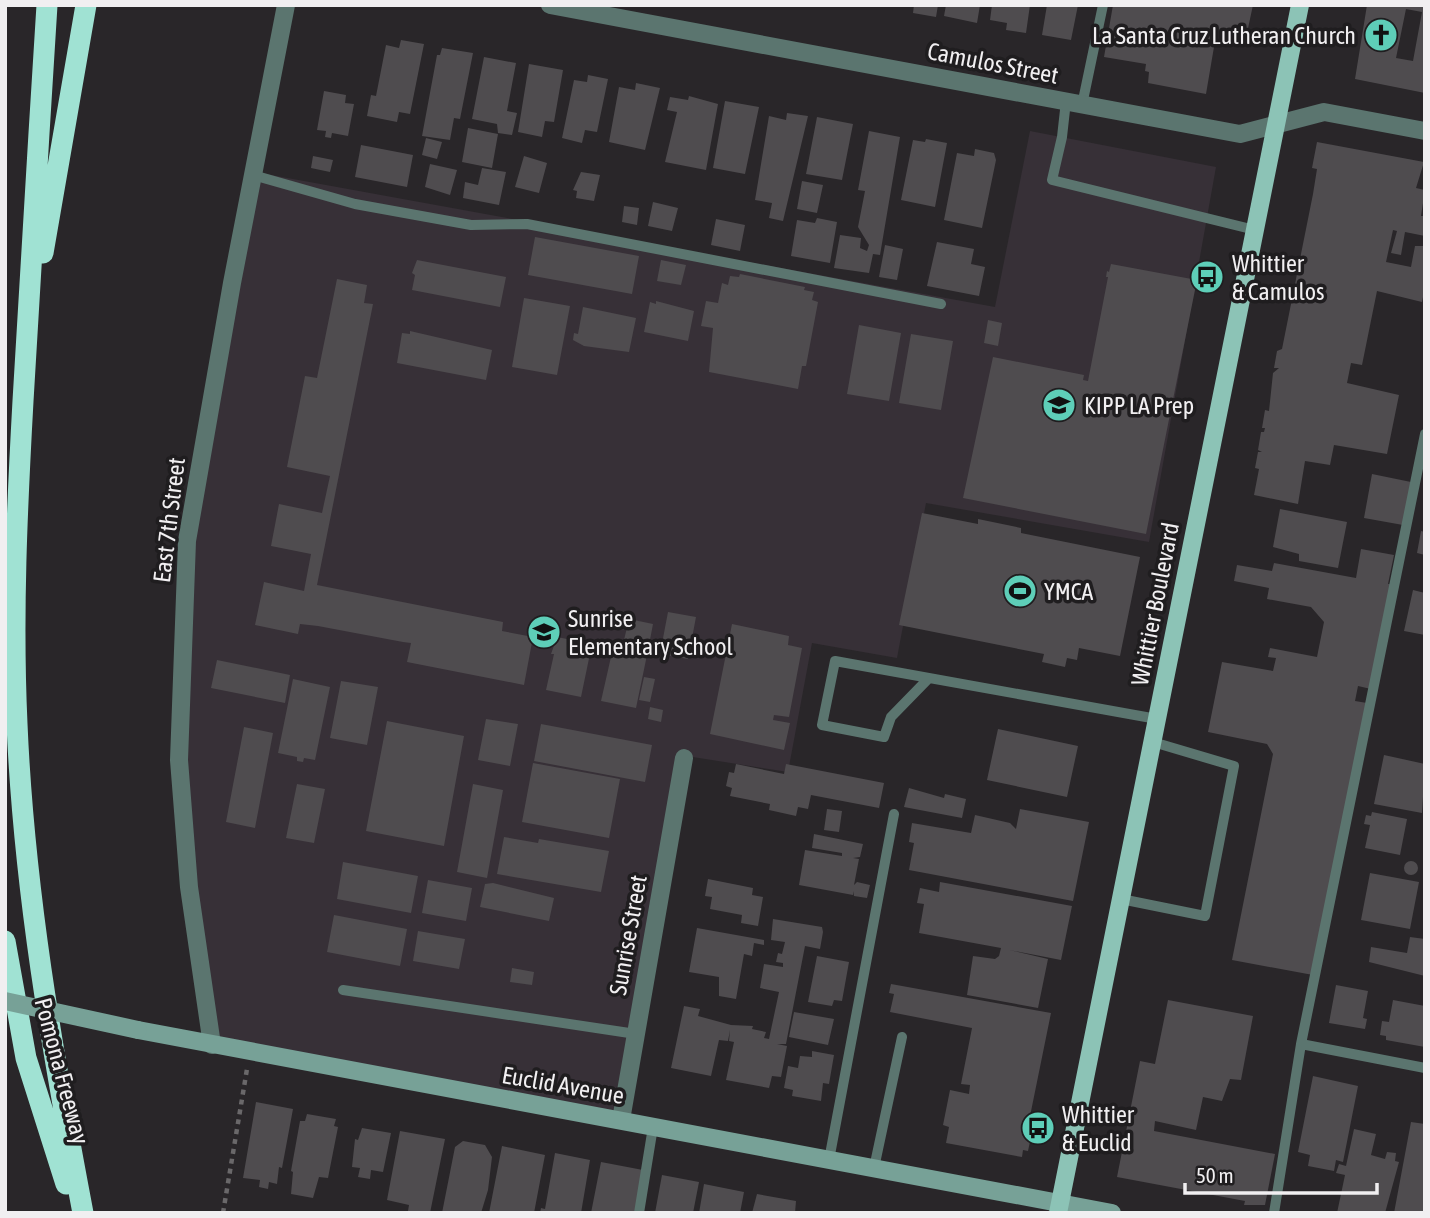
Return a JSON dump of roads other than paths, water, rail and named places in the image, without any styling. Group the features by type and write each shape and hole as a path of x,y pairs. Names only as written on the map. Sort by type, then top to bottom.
{"highway":[{"path":"47,5 26,348 14,611 20,783 37,950 55,1069 83,1213"},
{"path":"26,348 86,5"},
{"name":"Pomona Freeway","path":"5,941 26,1058 75,1213"}],"main road":[{"name":"Whittier Boulevard","path":"1059,1208 1300,5"}],"street":[{"name":"East 7th Street","path":"212,1045 189,887 179,760 180,668 191,517 286,5"},
{"name":"Camulos Street","path":"550,5 1240,134 1324,112 1425,131"},
{"name":"Sunrise Street","path":"621,1120 684,758"},
{"name":"Euclid Avenue","path":"5,1001 247,1052 874,1168 1059,1208 1112,1213"}],"lane":[{"path":"1103,5 1062,137 1052,180 1255,230"},
{"path":"253,175 368,206 471,225 527,224 941,304"},
{"path":"1274,1213 1301,1044 1425,434"},
{"path":"929,678 891,717 884,737 822,725 835,661 1157,719"},
{"path":"1121,899 1205,916 1234,766 1153,742"},
{"path":"830,1160 894,814"},
{"path":"343,990 636,1034"},
{"path":"874,1168 902,1037"},
{"path":"1301,1044 1425,1068"},
{"path":"639,1213 653,1127"}],"place":[{"name":"La Santa Cruz Lutheran Church","path":"1381,35"},
{"name":"Whittier & Camulos","path":"1207,277"},
{"name":"KIPP LA Prep","path":"1059,405"},
{"name":"YMCA","path":"1020,591"},
{"name":"Sunrise Elementary School","path":"544,632"},
{"name":"Whittier & Euclid","path":"1038,1128"}]}
